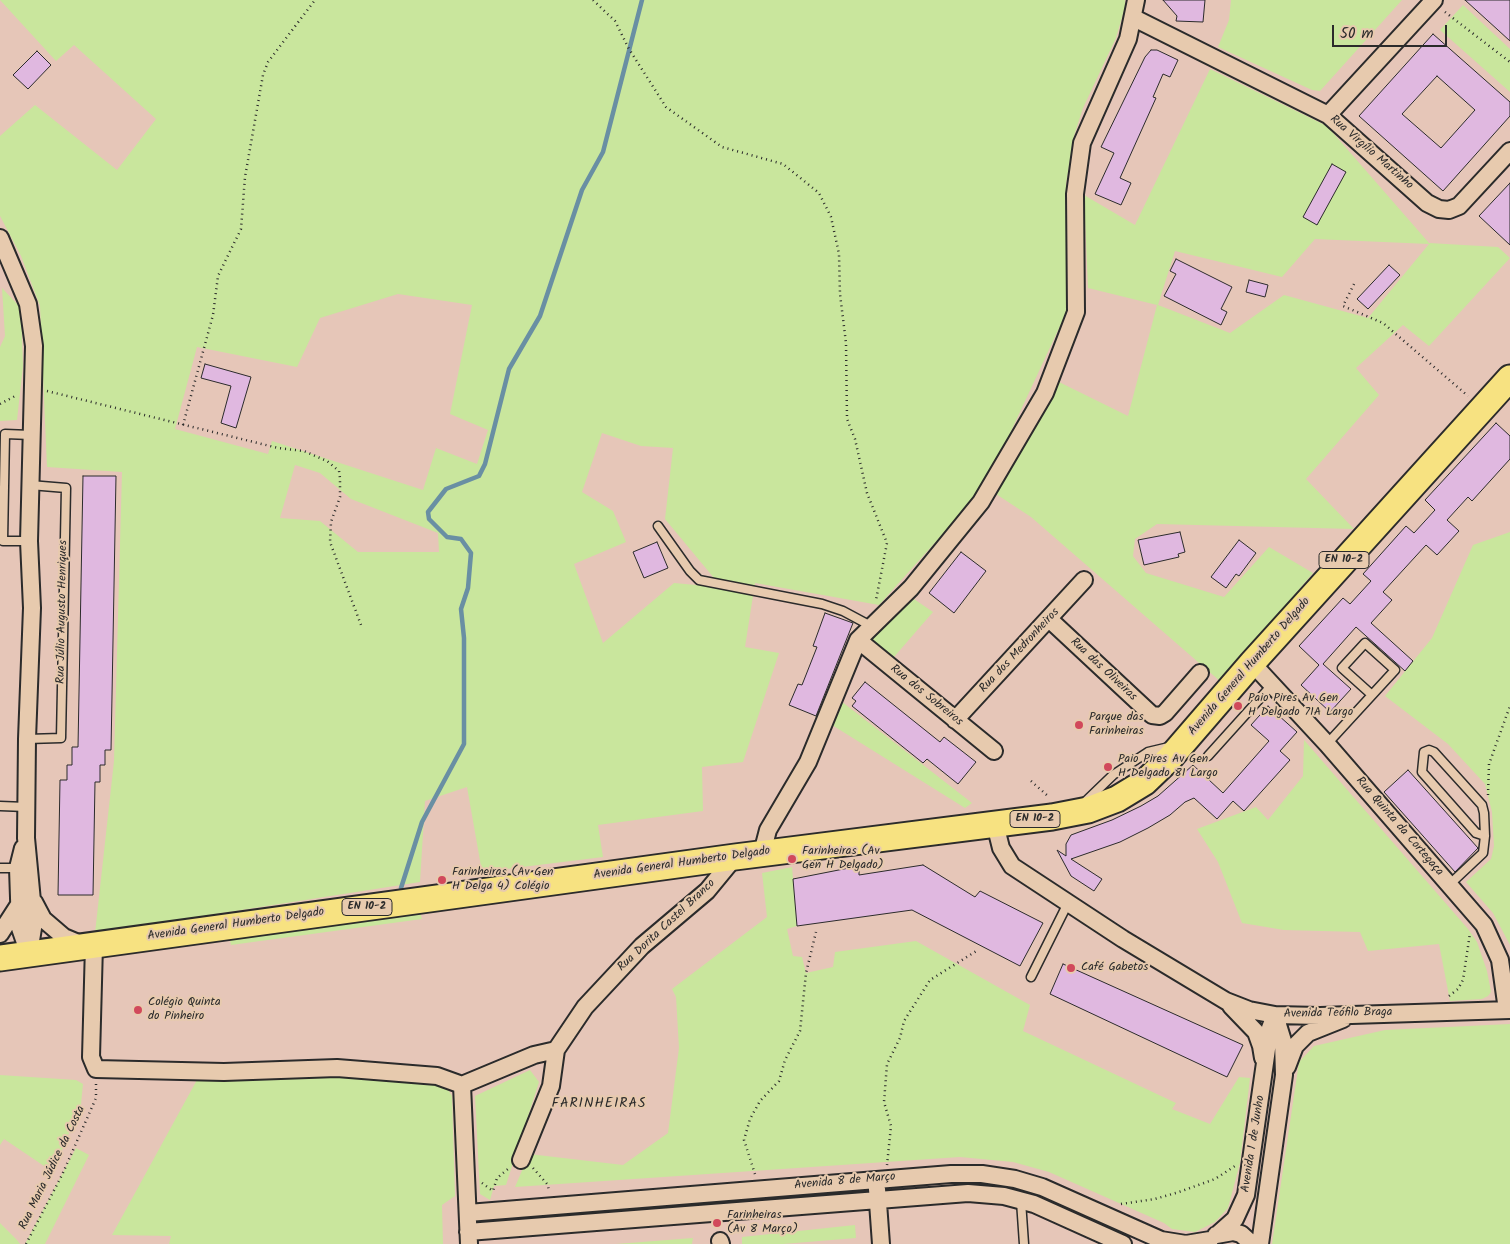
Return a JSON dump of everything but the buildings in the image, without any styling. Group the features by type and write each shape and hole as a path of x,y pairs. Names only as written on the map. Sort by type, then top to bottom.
{"main road":[{"name":"Avenida General Humberto Delgado","path":"0,958 735,856 1074,813 1117,799 1144,782 1181,745 1252,663 1510,378"}],"street":[{"path":"762,853 768,830 808,762 858,640 911,588 981,502 1045,393 1076,312 1076,194 1082,142 1128,39 1134,18 1136,0"},
{"path":"1328,115 1433,1"},
{"name":"Rua Virgílio Martinho","path":"1134,18 1328,115 1427,202 1443,210 1460,206 1510,151"},
{"path":"0,238 28,304 34,346 29,541 32,608 27,739 26,900 0,934"},
{"name":"Rua dos Medronheiros","path":"955,720 1084,580"},
{"name":"Rua das Oliveiras","path":"1049,619 1152,715 1160,716 1165,713 1200,674"},
{"name":"Rua dos Sobreiros","path":"858,640 994,751"},
{"name":"Rua Quinta da Cortegaça","path":"1252,663 1327,744 1450,884 1489,933 1498,954 1509,1010"},
{"name":"Avenida Teófilo Braga","path":"995,824 1002,848 1012,866 1197,986 1226,1002 1249,1010 1275,1015 1352,1015 1509,1010"},
{"path":"26,838 18,868 34,922 29,953"},
{"name":"Rua Dorita Castel Branco","path":"556,1050 585,1007 642,946 708,891 735,856"},
{"path":"26,900 43,919 64,937 89,945 91,1057 96,1069 224,1072 337,1068 437,1076 462,1085 534,1055 556,1050 552,1086 521,1160"},
{"name":"Avenida 1 de Junho","path":"1226,1002 1256,1032 1261,1046 1264,1072"},
{"name":"Avenida 1 de Junho","path":"1211,1240 1235,1219 1243,1206 1251,1164 1270,1028 1275,1015"},
{"name":"Avenida 1 de Junho","path":"1260,1244 1284,1076 1283,1041 1275,1015"},
{"name":"Avenida 1 de Junho","path":"1284,1076 1295,1046 1308,1034 1352,1015"},
{"path":"462,1085 469,1238"},
{"name":"Avenida 8 de Março","path":"468,1212 951,1174 982,1174 1042,1187 1168,1242 1186,1244 1211,1240 1224,1233 1241,1234 1252,1244"},
{"path":"876,1180 881,1244"},
{"name":"Avenida 8 de Março","path":"469,1238 877,1199 968,1193 1004,1196 1034,1204 1123,1244"}],"lane":[{"path":"29,541 3,541 4,444 5,434 31,435"},
{"name":"Rua Júlio Augusto Henriques","path":"27,739 61,738 66,488 30,485"},
{"path":"658,526 690,571 699,580 822,604 843,611 871,626"},
{"path":"1327,744 1395,670 1365,643 1342,668 1372,695"},
{"path":"1208,756 1272,685"},
{"path":"1450,884 1483,854 1485,836 1484,810 1434,752 1429,750 1424,752 1422,772 1476,833 1485,836"},
{"path":"0,806 26,807"},
{"path":"0,868 18,868"},
{"path":"1031,977 1068,903"},
{"path":"1021,1201 1024,1244"}],"path":[{"path":"183,425 213,315 218,276 242,229 245,177 263,75 268,62 315,0"},
{"path":"593,0 615,22 629,50 666,107 722,147 783,164 818,193 831,217 839,254 840,294 846,343 847,419 856,439 867,493 887,543 871,626"},
{"path":"1433,1 1510,62"},
{"path":"1354,284 1343,306 1383,322 1483,408"},
{"path":"33,388 278,448 304,451 317,455 339,471 340,498 331,522 330,542 361,625"},
{"path":"1484,810 1488,796 1489,764 1510,706"},
{"path":"1449,1012 1448,997 1458,989 1463,980 1473,912"},
{"path":"760,1189 744,1140 750,1119 760,1101 779,1081 786,1060 800,1031 806,974 816,932"},
{"path":"887,1166 891,1126 884,1102 887,1064 900,1038 904,1021 930,980 978,950"},
{"name":"Rua Maria Júdice da Costa","path":"26,1244 62,1175 96,1098 96,1069"},
{"path":"466,1182 479,1181 493,1191 497,1178 502,1173 521,1160 526,1161 548,1185 550,1206"},
{"path":"1114,1218 1121,1204 1155,1199 1214,1179 1240,1163 1251,1164"}],"green space":[{"path":"0,0 1125,0 1125,7 1116,38 1083,108 1074,136 1066,184 1067,311 985,487 879,605 755,583 745,647 779,653 743,762 702,767 703,811 598,825 603,857 482,872 467,787 425,801 420,882 95,933 114,761 122,472 47,467 40,306 21,256 0,216 0,136 35,105 117,170 156,119 74,45 56,61","holes":["398,294 472,305 450,414 488,430 477,464 436,448 423,490 272,441 268,454 175,429 197,347 297,367 320,318","602,433 641,446 673,448 665,519 714,578 707,586 674,583 603,643 574,564 626,542 613,511 582,492","295,465 320,473 351,499 438,533 439,552 358,552 320,521 280,518"]},
{"path":"1231,0 1402,0 1320,91 1312,90 1218,47 1229,20"},
{"path":"1463,5 1510,49 1510,92 1440,30"},
{"path":"1210,69 1327,126 1429,243 1498,247 1510,258 1429,346 1403,325 1356,368 1379,395 1306,479 1354,529 1157,524 1135,539 1133,556 1146,573 1224,597 1269,547 1313,573 1221,682 1031,517 996,494 1059,382 1128,416 1157,305 1088,288 1084,195 1135,225","holes":["1315,239 1429,244 1368,318 1284,295 1230,333 1158,305 1175,251 1282,277"]},
{"path":"2,288 21,308 23,366 17,420 0,421 0,347 5,336"},
{"path":"1510,532 1510,945 1493,913 1466,882 1491,859 1494,846 1492,812 1485,784 1448,744 1385,696 1432,638 1473,545"},
{"path":"911,597 933,612 894,657 873,644 871,636"},
{"path":"841,701 972,803 965,808 832,725"},
{"path":"1304,740 1468,929 1477,942 1487,971 1491,992 1488,996 1482,999 1450,1001 1439,944 1368,951 1360,932 1284,930 1242,923 1218,862 1197,829 1256,807 1268,820 1303,776"},
{"path":"792,867 797,926 787,929 793,956 802,957 806,973 833,967 835,952 916,941 1030,1005 1023,1031 1176,1103 1172,1109 1210,1124 1239,1077 1250,1078 1240,1163 1228,1208 1215,1222 1195,1232 1172,1229 1164,1223 1049,1172 1013,1162 960,1157 515,1187 529,1154 623,1165 668,1133 679,1048 676,997 672,989 767,917 762,873"},
{"path":"419,909 422,919 231,945 229,936"},
{"path":"1510,1024 1510,1244 1272,1244 1299,1062 1314,1046 1385,1030"},
{"path":"530,1070 539,1082 506,1185 494,1186 490,1200 480,1194 475,1096"},
{"path":"0,1075 76,1080 83,1084 81,1104 53,1172 4,1139 0,1145"},
{"path":"331,1076 445,1085 452,1096 455,1196 442,1205 443,1244 169,1244 171,1236 112,1235 198,1078"},
{"path":"76,1148 89,1155 45,1244 25,1244"},
{"path":"0,1223 17,1240 20,1244 0,1244"},
{"path":"855,1225 856,1238 783,1244 742,1244 742,1237"},
{"path":"693,1238 692,1244 616,1244"}],"waterway":[{"path":"401,888 422,822 464,744 464,638 461,609 468,588 471,553 461,539 447,537 429,519 428,512 446,489 479,476 485,464 509,369 540,316 582,190 603,152 642,0"}],"place":[{"name":"Paio Pires Av Gen H Delgado 71A Largo","path":"1238,706"},
{"name":"Parque das Farinheiras","path":"1079,725"},
{"name":"Paio Pires Av Gen H Delgado 81 Largo","path":"1108,767"},
{"name":"Farinheiras (Av Gen H Delgado)","path":"792,859"},
{"name":"Farinheiras (Av Gen H Delga 4) Colégio","path":"442,880"},
{"name":"Café Gabetos","path":"1071,968"},
{"name":"Colégio Quinta do Pinheiro","path":"138,1010"},
{"name":"Farinheiras (Av 8 Março)","path":"717,1223"}],"district":[{"name":"FARINHEIRAS","path":"599,1105"}]}
